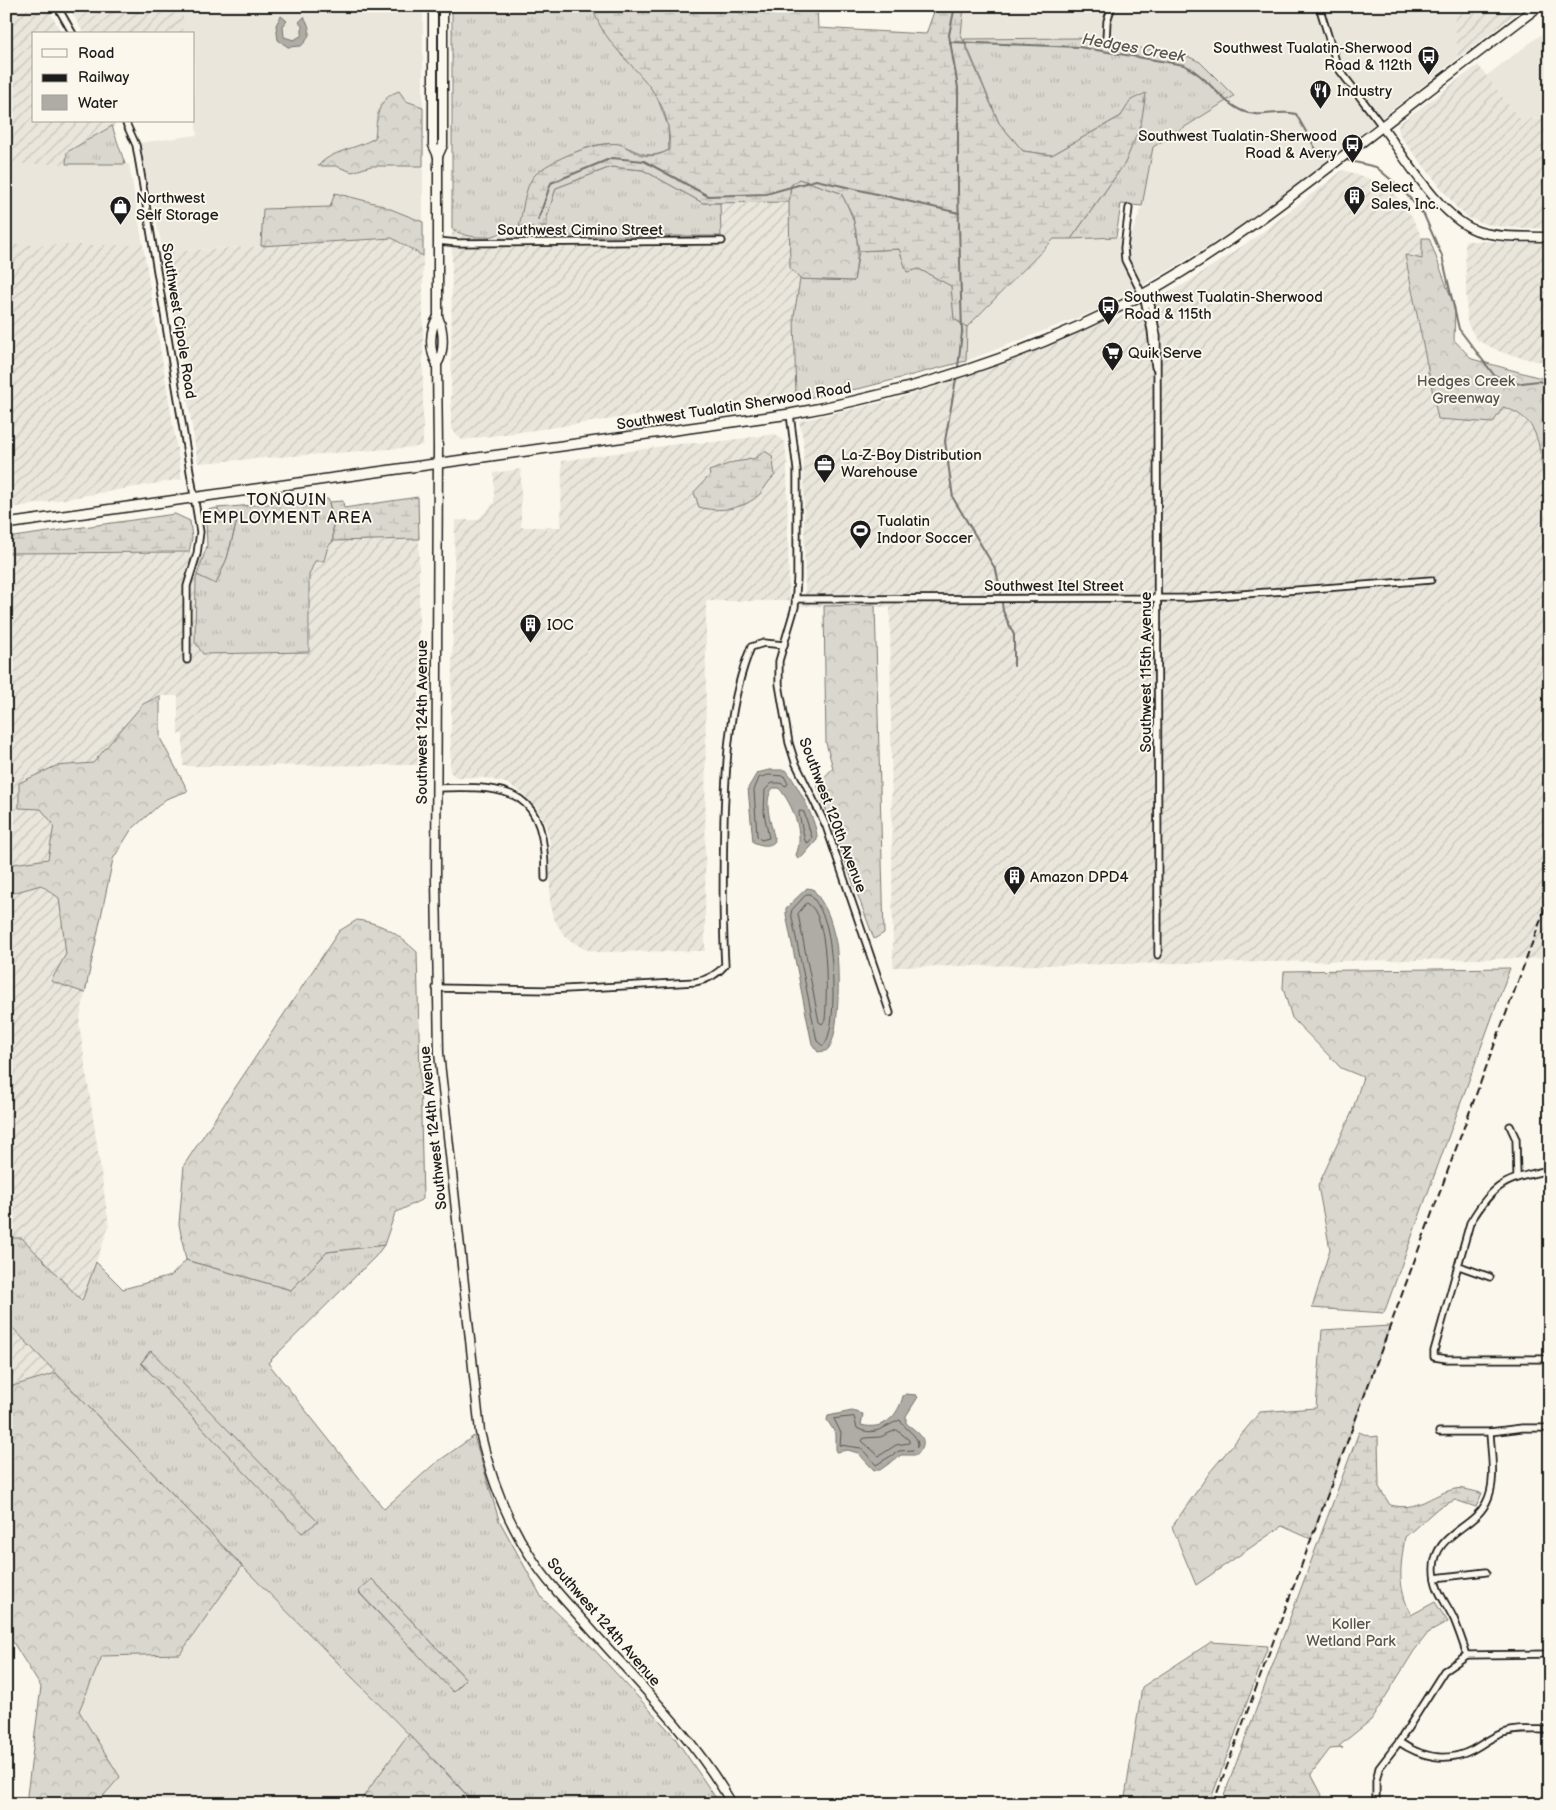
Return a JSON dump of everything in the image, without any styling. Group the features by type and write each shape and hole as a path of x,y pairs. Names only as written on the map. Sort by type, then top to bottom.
{"highway":[{"name":"Southwest Tualatin Sherwood Road","path":"6,524 790,414 890,393 974,367 1044,341 1142,294 1249,227 1539,6"}],"main road":[{"name":"Southwest 124th Avenue","path":"433,6 433,146 438,156"},
{"name":"Southwest 124th Avenue","path":"443,6 443,145 438,156 438,317 442,325 442,356 437,364 436,988 442,1096 477,1411 493,1479 511,1522 539,1568 684,1734 708,1765 732,1804"},
{"path":"1382,126 1441,204 1458,222 1487,234 1550,237"}],"street":[{"path":"57,6 72,32"},
{"path":"1106,39 1107,21 1112,6"},
{"path":"1319,6 1338,68 1382,126"},
{"name":"Southwest Cipole Road","path":"125,122 136,145 200,532 197,554 187,586 188,660"},
{"name":"Southwest 115th Avenue","path":"1129,208 1124,255 1142,294 1151,305 1157,328 1158,955"},
{"name":"Southwest Cimino Street","path":"438,241 458,243 722,241"},
{"name":"Southwest 120th Avenue","path":"790,414 797,470 795,599 779,660 779,684 790,743 796,762 826,826 890,1013"},
{"name":"Southwest Itel Street","path":"795,599 1189,598 1431,580"},
{"path":"436,988 548,990 695,982 709,978 721,970 726,965 722,887 725,789 732,712 742,671 752,646 764,643 784,645"},
{"path":"436,788 492,788 510,794 525,804 541,827 544,839 545,878"},
{"path":"1510,1126 1516,1139 1517,1176"},
{"path":"1550,1170 1517,1176 1496,1189 1481,1205 1470,1223 1434,1351 1434,1357 1550,1359"},
{"path":"1459,1266 1490,1277"},
{"path":"1439,1432 1490,1432 1522,1428 1550,1428"},
{"path":"1467,1655 1453,1617 1437,1590 1435,1578 1436,1559 1446,1539 1486,1505 1492,1489 1490,1432"},
{"path":"1435,1578 1486,1572"},
{"path":"1376,1804 1376,1781 1379,1768 1399,1742 1444,1671 1467,1655 1550,1654"},
{"path":"1399,1742 1413,1751 1426,1756 1452,1756 1470,1751 1504,1733 1517,1730 1550,1730"}],"shaded area":[{"path":"6,6 47,6 61,32 32,32 32,122 114,122 115,125 67,152 66,164 6,164"},
{"path":"68,6 183,6 183,32 83,32"},
{"path":"183,6 423,6 423,256 392,238 163,252 139,143 197,135 195,117 195,32 183,32"},
{"path":"964,6 1453,6 1458,58 1280,197 1231,232 1168,271 1092,312 966,361 967,327 1054,239 1131,236 1142,206 1153,147 1234,96 1200,62 1187,56 1079,38 964,39 961,34"},
{"path":"1453,6 1526,6 1458,58"},
{"path":"1550,28 1550,119 1519,118 1486,76"},
{"path":"1478,65 1519,118 1550,119 1550,229 1505,227 1485,224 1469,218 1457,208 1400,136 1398,127 1400,123"},
{"path":"6,164 129,164 143,245 6,245"},
{"path":"1343,170 1370,179 1394,193 1412,217 1422,238 1423,259 1405,256 1438,419 1493,423 1503,407 1517,412 1534,429 1542,458 1550,500 1550,958 893,967 890,607 799,606 805,596 803,439 799,421 889,401 939,386 1132,312 1186,283 1256,237"},
{"path":"789,202 790,268 800,279 794,316 796,400 720,404 462,440 451,429 452,229 462,235 720,236 720,203"},
{"path":"392,238 423,256 423,444 417,447 198,463 163,252"},
{"path":"1465,241 1550,242 1550,361 1536,361 1503,353 1477,340 1467,323"},
{"path":"6,245 143,245 182,479 6,509"},
{"path":"775,434 785,442 787,463 789,601 706,601 705,951 598,952 584,949 565,937 553,917 550,902 550,842 545,822 536,807 521,792 506,783 485,778 456,777 450,772 455,520 478,520 494,503 494,473 521,469 521,527 561,527 562,461 677,444 715,442"},
{"path":"419,539 419,765 183,766 183,734 178,734 178,696 161,696 143,704 93,763 56,766 106,783 102,910 79,1023 109,1226 56,1373 6,1388 6,553 189,552 205,555 196,579 197,646 203,654 310,649 309,575 315,561 324,561 329,543 337,540"},
{"path":"242,1566 447,1773 447,1804 96,1804 120,1777 79,1711 102,1656 180,1654"}],"green space":[{"path":"452,6 592,6 622,56 642,74 657,97 668,126 669,150 650,155 621,145 604,144 582,150 547,166 547,217 556,188 611,167 643,170 703,203 720,203 721,236 518,236 519,227 496,235 476,237 452,229"},
{"path":"592,6 817,6 818,28 926,34 936,6 964,6 961,35 999,123 1023,151 1052,155 1121,116 1131,100 1146,93 1141,124 1125,163 1071,239 1054,239 967,327 954,319 951,286 919,269 907,272 899,249 859,251 853,216 841,193 799,179 791,185 789,202 703,203 643,170 611,167 556,188 547,217 547,226 519,227 528,187 534,176 550,164 574,152 599,145 621,145 646,156 660,154 669,150 668,126 662,106 651,89 600,26"},
{"path":"1079,38 1187,56 1200,62 1234,96 1153,147 1142,206 1121,204 1116,237 1071,239 1125,163 1131,101 1121,116 1052,155 1023,151 999,123 964,39"},
{"path":"399,91 406,101 423,107 423,166 371,166 352,172 336,166 318,166 336,153 375,138 377,116 382,104 391,94"},
{"path":"112,126 125,164 66,164 67,152"},
{"path":"799,179 841,193 855,226 857,256 854,281 800,279 790,268 789,202 791,185"},
{"path":"335,193 378,204 423,222 423,256 392,238 261,246 263,209 330,207"},
{"name":"Hedges Creek Greenway","path":"1422,238 1429,238 1455,308 1454,340 1472,359 1541,378 1550,386 1550,500 1545,487 1539,446 1535,434 1529,423 1518,414 1503,407 1493,423 1438,419 1405,255 1422,259"},
{"path":"899,249 919,269 952,286 954,319 967,327 966,361 862,388 796,400 794,316 800,279 854,281 859,251"},
{"path":"765,451 772,456 775,475 760,494 747,503 731,508 714,510 699,507 694,492 710,475 709,471 734,462 748,460 748,458 754,459"},
{"path":"418,497 419,539 333,541 333,519 329,502 343,501 344,508"},
{"path":"328,499 333,519 333,541 328,546 324,561 315,561 309,575 309,652 203,654 195,642 197,575 216,583 227,558 237,521 224,520 217,508"},
{"path":"217,508 224,520 237,520 227,558 216,584 197,575 207,546 206,522 209,521 209,518 205,518 204,515 207,510"},
{"path":"175,514 190,521 192,538 189,552 6,553 6,538"},
{"path":"875,605 884,933 874,939 817,785 833,768 826,743 824,606"},
{"path":"160,696 160,738 188,791 166,799 131,830 113,859 85,993 51,981 66,954 59,898 41,885 6,895 6,865 48,859 54,825 41,809 19,808 19,783 56,766 93,763 143,704"},
{"path":"357,920 390,930 417,952 423,1199 395,1213 384,1245 327,1252 291,1290 186,1260 179,1224 184,1165 339,931"},
{"path":"1510,968 1384,1313 1312,1308 1330,1249 1318,1186 1352,1112 1363,1077 1341,1068 1292,1018 1283,988 1284,971"},
{"path":"6,1238 22,1238 82,1301 96,1262 123,1289 171,1276 186,1260 291,1290 327,1252 384,1245 376,1256 268,1363 384,1509 433,1465 474,1436 499,1520 542,1598 589,1644 673,1735 720,1804 475,1804 447,1773 242,1566 6,1321","holes":["150,1351 303,1533 141,1363","373,1580 466,1679 454,1692 358,1592"]},
{"path":"1390,1326 1311,1539 1282,1526 1196,1585 1172,1527 1210,1472 1260,1412 1316,1408 1322,1330"},
{"path":"151,1351 318,1522 302,1533 141,1363"},
{"path":"56,1373 242,1566 180,1654 102,1656 79,1711 120,1777 96,1804 28,1804 27,1795 41,1687 6,1631 6,1388"},
{"name":"Koller Wetland Park","path":"1359,1432 1371,1437 1378,1436 1379,1487 1390,1505 1400,1507 1416,1505 1458,1489 1482,1493 1476,1507 1455,1500 1438,1508 1405,1537 1401,1577 1403,1595 1411,1615 1435,1602 1448,1622 1428,1633 1414,1651 1371,1720 1339,1746 1343,1748 1330,1749 1311,1774 1322,1795 1319,1803 1221,1804"},
{"path":"372,1579 466,1679 453,1692 358,1591"},
{"path":"1211,1642 1268,1646 1209,1804 1124,1804 1142,1687"},
{"path":"409,1734 475,1804 358,1804"}],"water":[{"path":"281,16 287,21 283,26 284,37 294,40 302,35 302,26 299,22 304,17 309,32 305,43 301,46 288,47 278,40 276,25"},
{"path":"769,770 786,770 801,793 811,814 817,833 817,840 802,857 798,858 796,855 799,838 793,811 779,788 773,788 768,800 775,841 770,845 753,842 748,788 757,773"},
{"path":"807,888 813,889 826,909 837,949 838,988 835,1031 828,1049 818,1052 812,1044 786,914 786,908"},
{"path":"906,1394 918,1397 906,1416 906,1423 922,1437 923,1445 917,1455 901,1455 880,1470 874,1470 858,1453 848,1450 836,1452 836,1434 827,1420 828,1416 852,1411 863,1414 861,1425 877,1426 894,1416 903,1396"}],"waterway":[{"name":"Hedges Creek","path":"955,6 949,35 958,88 958,191 962,332 958,367"},
{"name":"Hedges Creek","path":"950,42 1079,47 1184,65 1200,76 1227,102 1242,111 1256,114 1296,114 1318,153 1334,157"},
{"path":"538,220 551,183 612,158 644,161 708,196 766,194 816,180 959,213"},
{"name":"Hedges Creek","path":"1346,160 1376,167 1402,189 1424,215 1442,256 1459,329 1494,375 1514,384 1538,381 1550,384"},
{"name":"Hedges Creek","path":"956,379 945,441 953,498 996,570 1001,593"},
{"name":"Hedges Creek","path":"1002,603 1003,611 1014,635 1014,666"}],"railway":[{"path":"1213,1804 1550,895"}],"place":[{"name":"Southwest Tualatin-Sherwood Road & 112th","path":"1428,76"},
{"name":"Industry","path":"1321,110"},
{"name":"Southwest Tualatin-Sherwood Road & Avery","path":"1353,164"},
{"name":"Select Sales, Inc.","path":"1355,215"},
{"name":"Northwest Self Storage","path":"120,226"},
{"name":"Southwest Tualatin-Sherwood Road & 115th","path":"1108,325"},
{"name":"Quik Serve","path":"1112,372"},
{"name":"La-Z-Boy Distribution Warehouse","path":"825,483"},
{"name":"Tualatin Indoor Soccer","path":"861,549"},
{"name":"IOC","path":"531,644"},
{"name":"Amazon DPD4","path":"1014,896"}],"district":[{"name":"TONQUIN EMPLOYMENT AREA","path":"287,508"}]}
